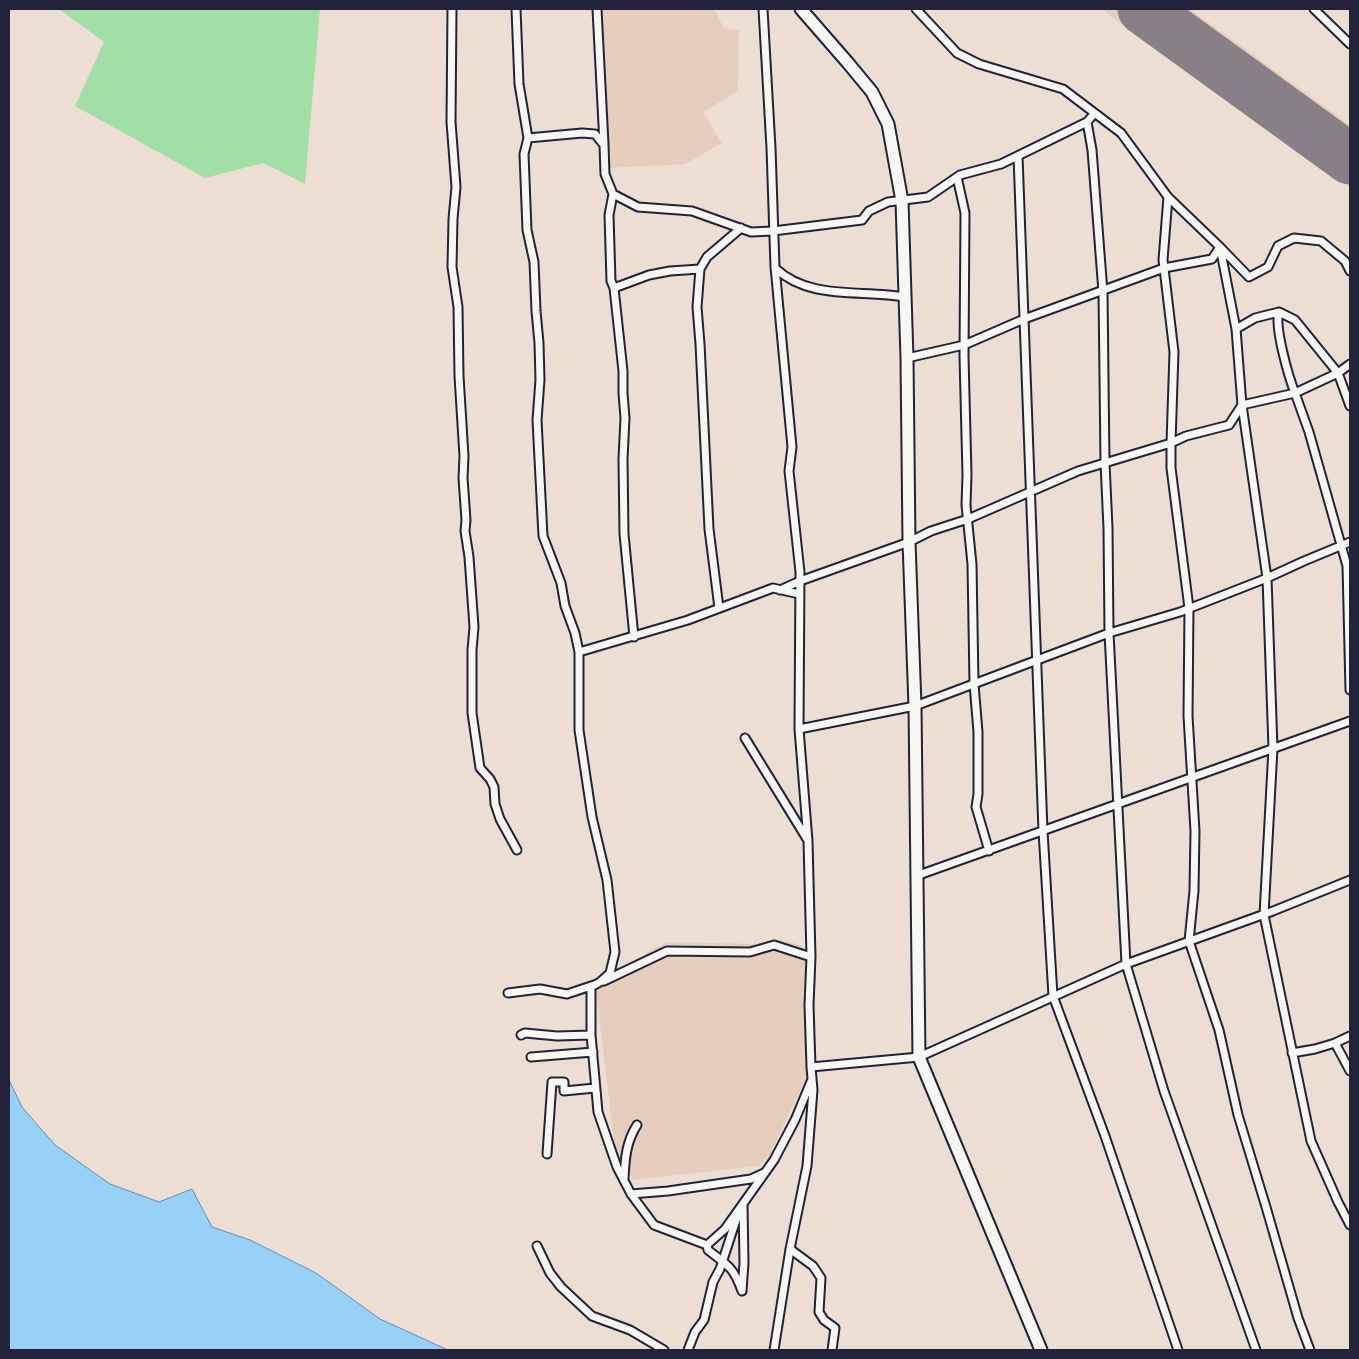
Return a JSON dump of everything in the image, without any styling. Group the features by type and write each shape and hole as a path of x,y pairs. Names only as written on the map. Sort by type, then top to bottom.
{"main road":[{"path":"801,9 872,92 888,124 902,201 907,358 908,542 915,706 918,1058 1041,1350"}],"street":[{"path":"452,9 451,122 456,179 452,266 458,307 465,531 469,557 474,627 472,713 480,768 494,787 495,804 500,819 517,850"},
{"path":"516,9 519,84 528,138 524,154 527,230 534,262 540,350 537,420 543,536 561,583 579,652 579,730 592,817 607,880 615,952 610,973 591,987"},
{"path":"597,9 605,174 613,194 609,215 611,281 614,288 623,371 625,418 623,459 624,534 634,637"},
{"path":"763,9 765,19 775,268 792,447 789,471 800,572 799,729 808,841 811,957 809,1006 813,1090 807,1166 790,1249 774,1350"},
{"path":"916,9 957,52 980,64 1063,89 1121,133 1168,197 1249,277 1268,267 1278,246 1294,238 1321,242 1345,261 1350,271"},
{"path":"1314,9 1350,44"},
{"path":"613,194 638,207 692,212 751,232 862,220 869,211 888,202 928,197 957,177 1001,164 1087,122 1094,114"},
{"path":"1087,122 1092,150 1103,292 1109,633 1126,964 1164,1091 1256,1350"},
{"path":"528,138 582,133 595,134 604,145"},
{"path":"1018,156 1043,831 1053,996 1105,1136 1178,1350"},
{"path":"957,177 965,213 966,504 972,564 974,684 978,732 978,794 976,807 989,851"},
{"path":"1168,197 1164,268 1174,352 1172,468 1189,608 1188,716 1195,831 1194,891 1189,941 1219,1030 1238,1115 1298,1318 1310,1350"},
{"path":"719,608 709,529 697,307 700,269 707,257 742,228"},
{"path":"907,358 964,345 1024,318 1103,292 1164,268 1212,259 1220,247"},
{"path":"1220,247 1236,329 1242,405 1267,578 1272,748 1264,914 1311,1142 1350,1225"},
{"path":"775,268 784,276 803,286 827,292 887,294 905,297"},
{"path":"614,288 649,275 670,271 700,269"},
{"path":"1236,329 1256,318 1279,312 1295,320 1338,373 1350,406"},
{"path":"1279,312 1277,316 1281,345 1309,432 1347,566 1350,690"},
{"path":"780,590 908,542 931,531 968,519 1078,471 1171,443 1186,436 1229,425 1242,405 1295,393 1338,373 1350,364"},
{"path":"799,729 915,706 1109,633 1189,608 1267,578 1350,542"},
{"path":"579,652 634,637 773,588 799,594"},
{"path":"916,876 1350,721"},
{"path":"745,738 808,841"},
{"path":"811,1067 918,1058 1126,964 1264,914 1350,880"},
{"path":"508,994 540,989 567,994 591,987 666,951 750,952 774,944 811,957"},
{"path":"591,987 591,1035 598,1112 617,1167 631,1194 654,1226 707,1245"},
{"path":"521,1035 525,1032 557,1036 591,1035"},
{"path":"1292,1053 1315,1049 1350,1036"},
{"path":"1335,1043 1350,1071"},
{"path":"531,1057 593,1052"},
{"path":"707,1245 725,1229 774,1160 795,1120 812,1079"},
{"path":"547,1154 552,1082 564,1082 564,1091 595,1088"},
{"path":"624,1181 627,1147 631,1134 637,1125"},
{"path":"631,1194 668,1191 751,1178 765,1173"},
{"path":"707,1245 708,1250 732,1268 742,1291 744,1263 741,1207"},
{"path":"688,1350 695,1332 704,1320 712,1287 741,1207"},
{"path":"537,1246 550,1273 561,1287 592,1316 630,1330 664,1350"},
{"path":"790,1249 813,1266 821,1278 818,1312 824,1320 835,1328 832,1350"}],"shaded area":[{"path":"602,9 714,9 724,28 739,30 738,91 703,112 722,143 685,164 609,168"},
{"path":"1101,9 1190,9 1350,125 1350,188"},
{"path":"776,939 802,945 805,955 807,1076 769,1156 759,1166 634,1180 616,1158 595,982 666,942 759,944"}],"green space":[{"path":"59,9 320,9 305,184 263,163 205,178 75,106 104,42"}],"water":[{"path":"9,1080 22,1107 55,1145 110,1184 159,1202 192,1189 212,1227 250,1240 316,1273 380,1319 448,1350 9,1350"}],"runway":[{"path":"1143,9 1350,159"}]}
